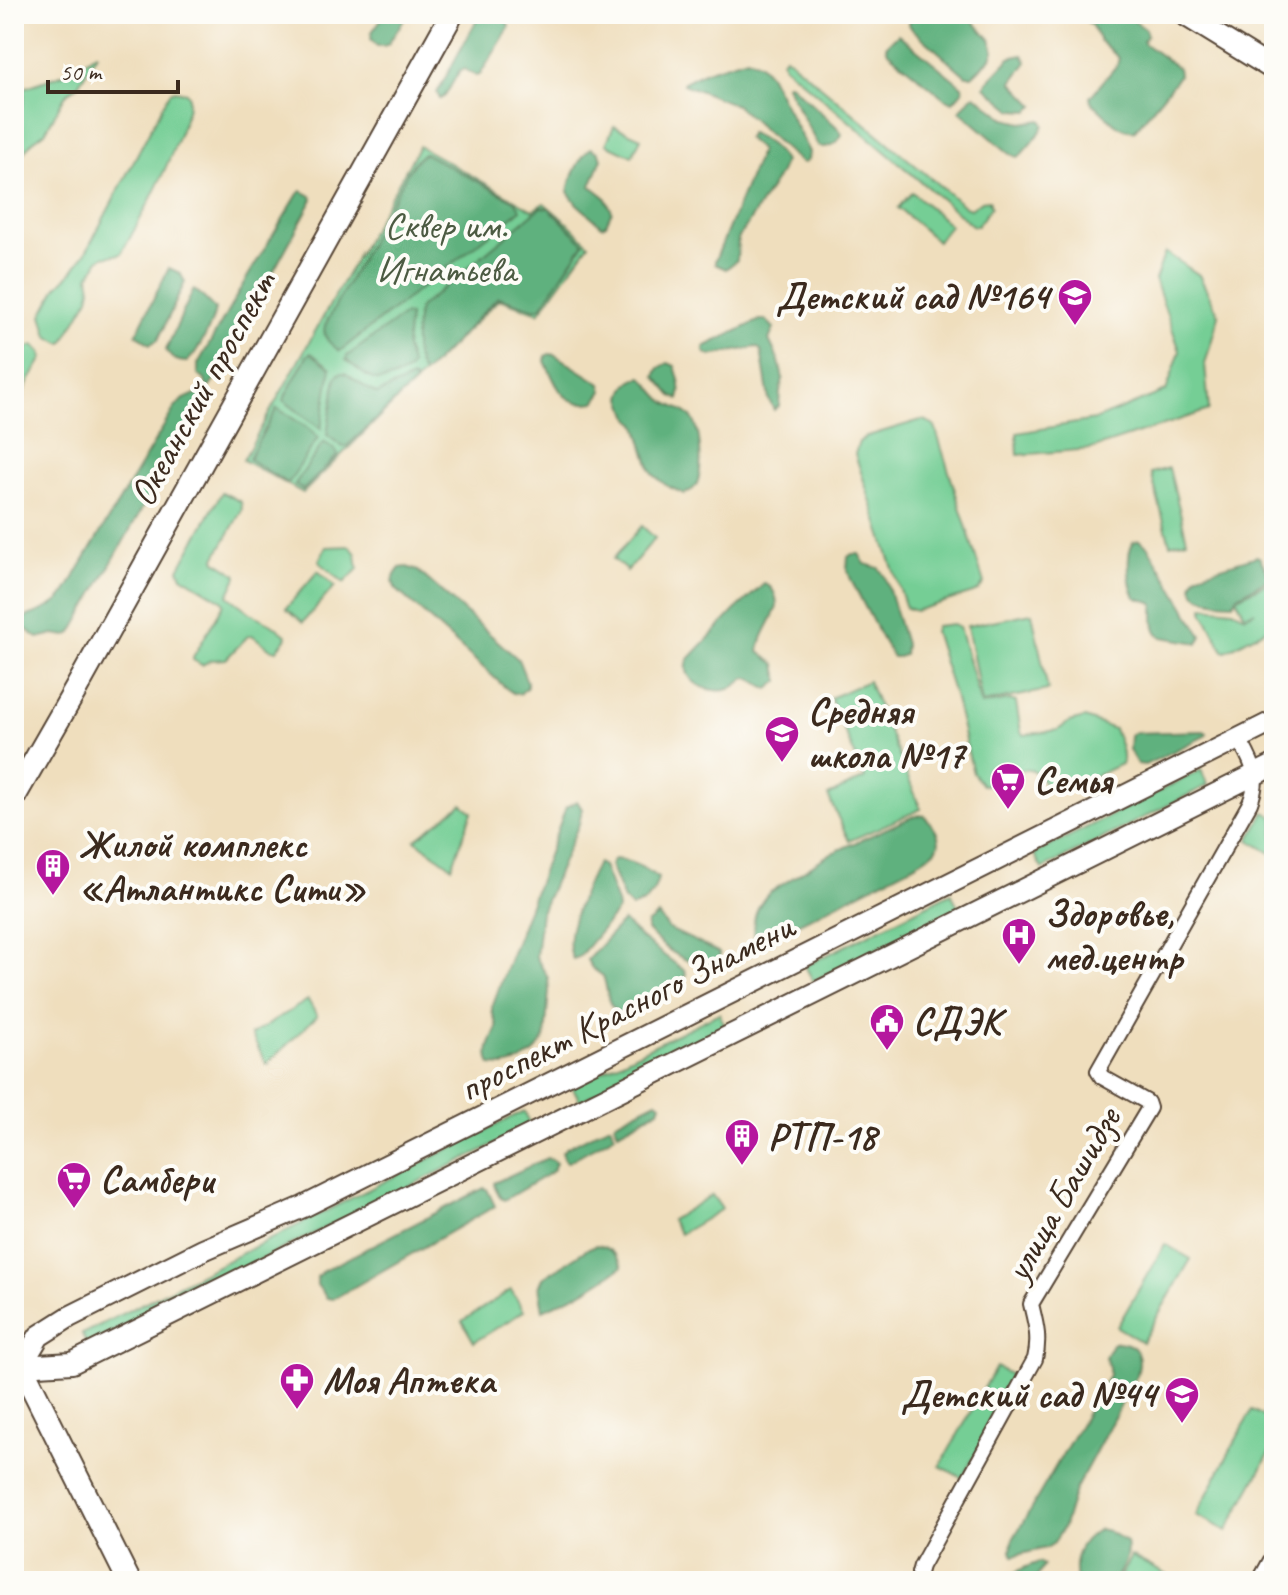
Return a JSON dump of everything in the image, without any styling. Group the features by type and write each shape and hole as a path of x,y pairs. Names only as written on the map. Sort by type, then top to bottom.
{"main road":[{"name":"Океанский проспект","path":"14,797 452,14"},
{"path":"1183,14 1274,70"},
{"name":"проспект Красного Знамени","path":"16,1362 39,1336 69,1317 203,1250 303,1207 1274,721"},
{"name":"проспект Красного Знамени","path":"16,1362 72,1363 87,1356 1265,769"},
{"path":"16,1362 129,1581"},
{"path":"1264,1581 1274,1563"}],"street":[{"path":"1239,739 1265,769"},
{"name":"улица Башидзе","path":"920,1581 921,1566 1035,1359 1038,1334 1031,1304 1149,1108 1147,1102 1102,1077 1098,1071 1250,803 1265,769"}],"green space":[{"path":"385,14 408,14 388,44 377,46 371,39 372,32"},
{"path":"480,14 496,14 508,23 509,28 480,75 460,70 445,96 440,99 437,93"},
{"path":"914,14 966,14 990,39 994,51 991,58 972,76 966,76 911,28 910,19"},
{"path":"1079,14 1125,14 1145,29 1145,44 1178,68 1176,80 1135,130 1118,126 1091,102 1090,97 1117,65 1119,58 1100,41 1092,26"},
{"path":"898,34 962,86 963,91 953,102 888,52 886,46"},
{"path":"96,53 78,85 65,96 45,132 32,142 14,169 14,126 24,100 24,88 72,71"},
{"path":"1023,55 1027,62 1012,82 1035,106 1029,111 1013,110 985,87 1010,58"},
{"path":"785,56 965,207 970,209 981,201 989,200 991,207 977,226 973,226 784,66 782,60"},
{"path":"747,58 759,63 769,74 809,152 808,160 804,163 736,105 683,84 706,71"},
{"path":"787,83 839,129 842,134 836,143 818,146"},
{"path":"170,92 186,92 189,97 183,124 165,169 121,254 103,257 89,276 89,298 63,343 60,343 48,336 42,315 57,287 86,252"},
{"path":"975,95 1006,119 1022,123 1041,120 1044,125 1039,134 1020,156 1010,154 960,111"},
{"path":"614,126 641,138 632,156 606,144"},
{"path":"750,133 770,144 784,162 738,239 737,260 726,269 715,264 715,261 760,152 748,139"},
{"name":"Cквер им. Игнатьева","path":"419,146 533,210 544,203 589,244 539,313 499,299 303,493 243,460"},
{"path":"591,148 602,158 591,186 605,197 612,211 602,226 568,192 576,168"},
{"path":"423,154 515,201 521,210 340,351 326,337 325,325 407,173"},
{"path":"302,191 313,199 207,388 205,380 198,374 198,364 245,281"},
{"path":"912,192 950,225 937,241 898,208"},
{"path":"541,207 549,208 584,243 541,307 536,309 498,297 426,372 422,372 415,349 419,308"},
{"path":"1165,252 1199,275 1219,315 1205,364 1209,410 1091,449 1018,455 1017,433 1094,420 1166,391 1180,351 1155,280"},
{"path":"169,268 180,273 185,282 158,340 150,344 136,334"},
{"path":"193,290 215,309 200,345 184,362 172,357 166,350"},
{"path":"404,315 409,316 406,348 411,365 409,370 382,381 370,378 346,360 347,356"},
{"path":"766,320 774,328 769,340 783,379 779,406 774,410 769,400 761,350 756,347 710,356 704,352 704,347"},
{"path":"34,345 43,358 25,388 14,425 14,371 27,347"},
{"path":"311,353 331,368 321,429 283,400"},
{"path":"549,354 601,384 603,391 595,402 575,402 562,393 545,361"},
{"path":"668,363 675,366 680,387 679,399 672,396 655,376 659,368"},
{"path":"345,373 377,394 412,378 416,382 343,447 327,435 336,377"},
{"path":"642,377 664,401 686,412 698,432 698,481 691,491 684,494 654,475 637,425 628,415 623,394 631,382"},
{"path":"195,394 202,398 202,402 72,633 38,638 23,627 23,618 62,598 174,409 182,400"},
{"path":"277,408 318,438 289,482 249,459"},
{"path":"921,420 935,427 984,583 978,591 915,611 906,608 855,454 859,442 868,436"},
{"path":"324,442 338,455 303,490 295,484"},
{"path":"1169,468 1187,540 1170,544 1151,473"},
{"path":"222,492 241,502 242,510 215,558 236,574 228,596 287,636 277,650 272,650 252,635 248,636 226,659 211,660 202,665 193,657 224,604 182,576 179,569"},
{"path":"642,526 655,538 627,571 613,559"},
{"path":"1139,540 1148,547 1202,636 1198,643 1162,637 1155,626 1154,604 1135,597 1129,562 1133,542"},
{"path":"350,546 356,554 358,569 344,583 319,560 326,547"},
{"path":"859,554 865,564 879,568 885,577 905,644 904,655 893,657 852,582 847,569 848,557"},
{"path":"1257,556 1270,578 1236,597 1233,603 1202,597 1193,588 1198,574"},
{"path":"400,568 418,571 518,659 527,682 527,687 520,694 507,689 397,590 393,581 395,576"},
{"path":"318,571 335,586 303,622 286,608"},
{"path":"1271,581 1274,587 1274,625 1223,650 1203,611 1204,607 1233,610 1245,616 1255,611 1245,615 1236,598"},
{"path":"764,584 773,590 777,607 759,652 776,664 779,681 769,689 746,678 731,688 721,690 698,685 688,675 688,660"},
{"path":"1032,613 1048,690 982,703 967,626"},
{"path":"953,624 959,627 981,705 1010,700 1016,702 1024,735 1058,730 1069,722 1085,718 1114,729 1122,751 1121,764 1066,790 1051,790 1039,775 1029,770 982,785 973,773 934,631 936,626"},
{"path":"868,681 921,809 849,841 828,796 865,778 830,698"},
{"path":"1133,733 1207,733 1205,736 1145,765 1137,764 1129,750"},
{"path":"1201,770 1208,785 1042,869 1034,854"},
{"path":"577,801 582,809 579,824 541,912 536,957 548,978 545,1038 534,1053 519,1062 491,1065 489,1051 497,1027 492,1007 566,807"},
{"path":"462,804 472,812 452,867 415,840"},
{"path":"1265,812 1274,817 1274,855 1249,840"},
{"path":"923,815 936,831 939,843 930,855 764,941 755,938 753,926 756,914 769,893 830,854 914,816"},
{"path":"614,859 637,865 658,878 652,893 642,903 632,907 624,900 610,865"},
{"path":"598,863 603,866 618,910 579,957 573,959 571,928"},
{"path":"951,893 959,908 813,981 805,966"},
{"path":"658,915 669,929 718,952 718,961 699,964 661,944 647,930 647,924"},
{"path":"623,921 685,971 686,976 669,991 620,1013 612,1007 603,976 587,960"},
{"path":"308,1000 317,1016 267,1064 251,1035"},
{"path":"719,1013 726,1028 580,1101 572,1086"},
{"path":"657,1101 661,1104 659,1110 618,1132 614,1123"},
{"path":"524,1111 532,1126 87,1345 82,1334"},
{"path":"610,1125 615,1135 565,1161 562,1152 566,1148"},
{"path":"547,1158 556,1163 553,1171 504,1200 500,1196 494,1183"},
{"path":"484,1188 495,1206 333,1299 327,1298 317,1285 317,1277 323,1271"},
{"path":"712,1195 722,1209 680,1234 671,1220"},
{"path":"1165,1244 1191,1259 1142,1342 1117,1327"},
{"path":"596,1245 612,1252 622,1267 586,1290 543,1310 539,1287 543,1278"},
{"path":"511,1290 524,1311 474,1342 462,1321"},
{"path":"1116,1342 1130,1345 1137,1352 1137,1375 1075,1490 1064,1526 1054,1543 1013,1556 1012,1541 1109,1375 1105,1357"},
{"path":"996,1367 1019,1379 962,1478 940,1466"},
{"path":"1252,1410 1274,1422 1274,1445 1227,1531 1196,1515"},
{"path":"1099,1529 1126,1542 1123,1567 1115,1581 1076,1581 1078,1551 1086,1539"},
{"path":"1131,1556 1167,1575 1164,1581 1118,1581"},
{"path":"1039,1562 1044,1565 1035,1581 1006,1581 1017,1571"}],"place":[{"name":"Детский сад №164","path":"1075,327"},
{"name":"Средняя школа №17","path":"782,764"},
{"name":"Семья","path":"1008,811"},
{"name":"Жилой комплекс «Атлантикс Сити»","path":"53,897"},
{"name":"Здоровье, мед.центр","path":"1019,966"},
{"name":"СДЭК","path":"887,1052"},
{"name":"РТП-18","path":"742,1167"},
{"name":"Самбери","path":"74,1210"},
{"name":"Моя Аптека","path":"297,1411"},
{"name":"Детский сад №44","path":"1182,1425"}]}
